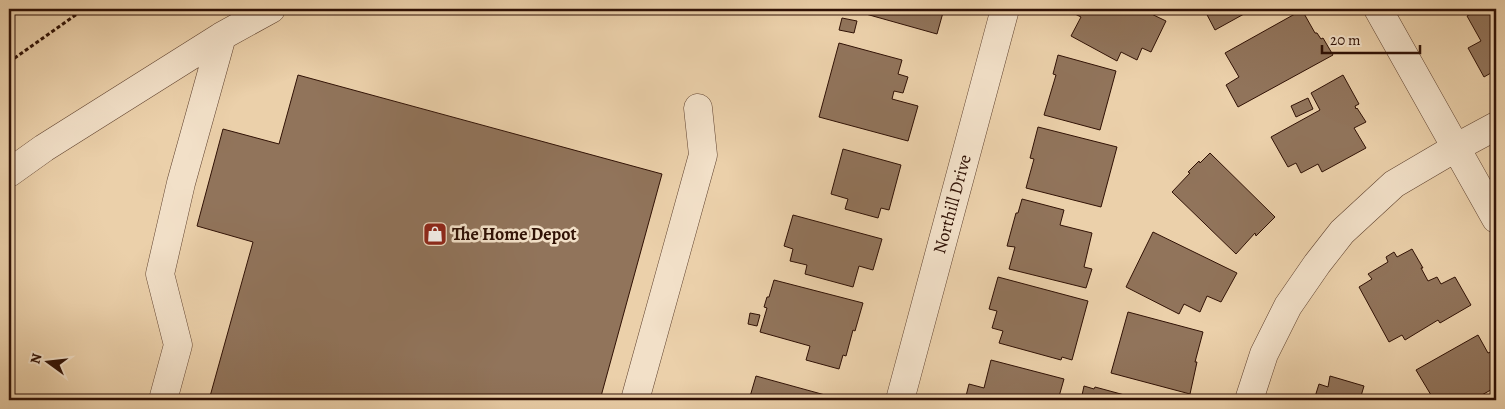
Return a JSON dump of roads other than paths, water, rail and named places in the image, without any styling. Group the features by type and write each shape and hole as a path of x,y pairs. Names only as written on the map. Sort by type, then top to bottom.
{"street":[{"path":"9,172 222,36 271,9"},
{"name":"Northill Drive","path":"900,400 1005,9"},
{"path":"1378,9 1496,219"},
{"path":"163,400 178,345 160,274 181,183 222,36"},
{"path":"634,400 703,155 698,108"},
{"path":"1249,400 1264,354 1288,306 1342,232 1394,184 1496,126"}],"place":[{"name":"The Home Depot","path":"435,234"}]}
